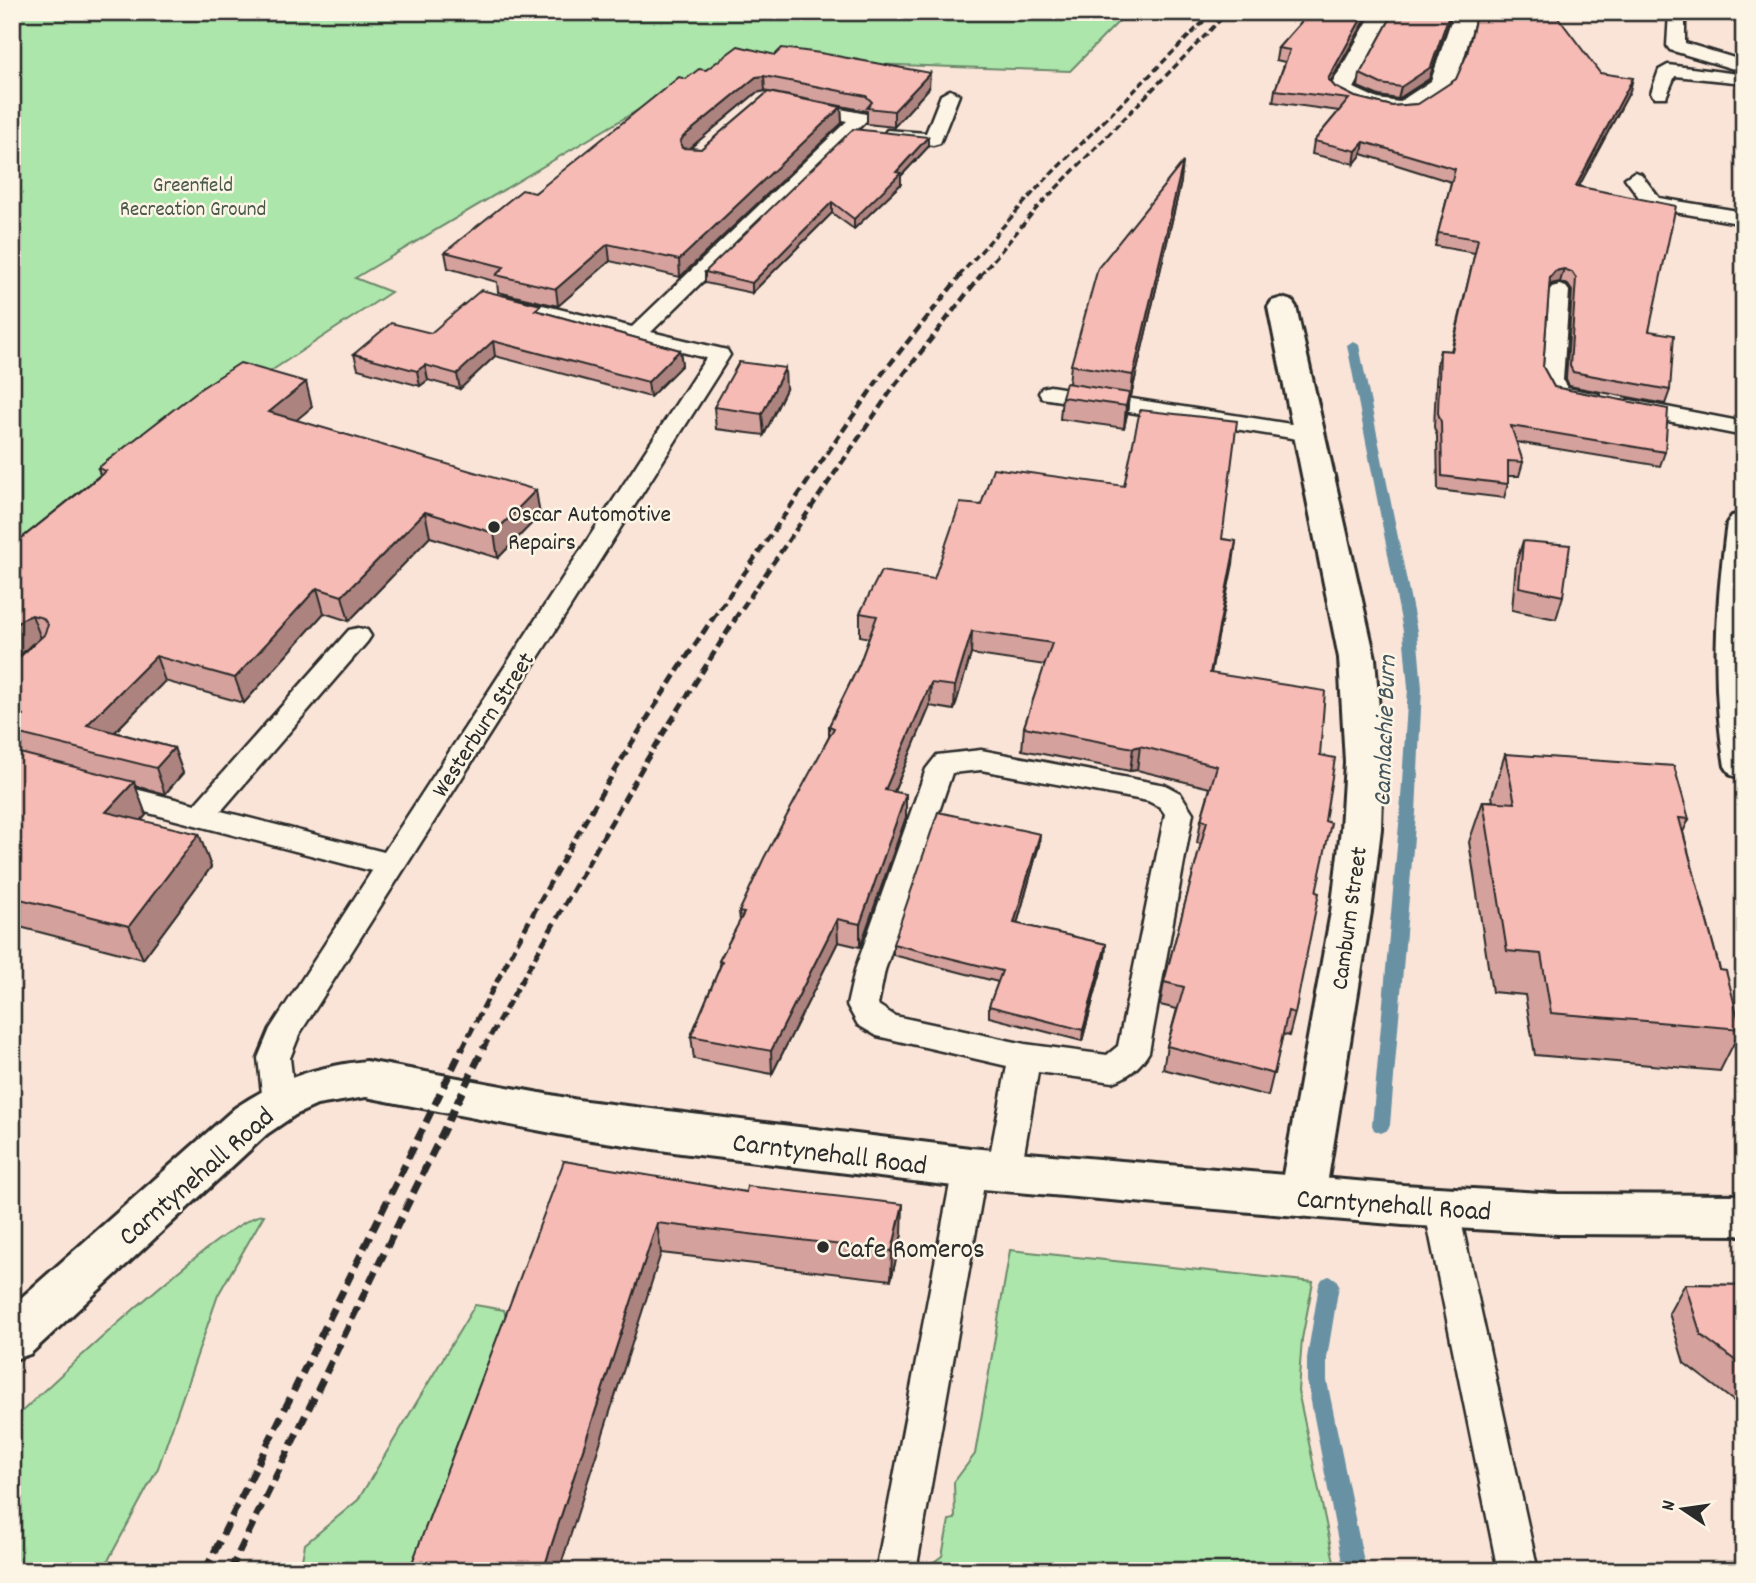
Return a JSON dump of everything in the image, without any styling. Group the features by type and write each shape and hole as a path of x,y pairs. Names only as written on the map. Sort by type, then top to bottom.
{"street":[{"path":"1385,12 1340,91 1372,106 1404,110 1442,85 1465,12"},
{"name":"Camburn Street","path":"1282,307 1357,658 1364,762 1361,829 1351,912 1302,1197"},
{"path":"1744,523 1739,609 1731,649 1734,719 1744,766"},
{"name":"Carntynehall Road","path":"12,1338 216,1151 279,1102 325,1084 366,1079 578,1119 681,1134 987,1169 1441,1207 1558,1214 1744,1215"}],"lane":[{"path":"1677,12 1676,46 1744,67"},
{"path":"1660,93 1668,70 1744,80"},
{"path":"848,130 933,139 950,95"},
{"path":"481,296 637,334 860,118 791,104"},
{"path":"1634,178 1653,203 1744,218"},
{"path":"1559,292 1552,380 1558,393 1744,429"},
{"name":"Westerburn Street","path":"279,1102 274,1058 277,1046 719,355 637,334"},
{"path":"1050,393 1310,434"},
{"path":"201,816 358,636"},
{"path":"981,760 1155,792 1170,800 1179,813 1133,1052 1113,1069 1025,1057 888,1027 869,1018 862,1010 860,1002 870,970 940,769 947,762 981,760"},
{"path":"80,785 392,865"},
{"path":"896,1571 987,1169 1025,1057"},
{"path":"1441,1207 1518,1571"}],"green space":[{"name":"Greenfield Recreation Ground","path":"12,12 1128,12 1070,71 724,59 355,278 391,292 207,413 12,567"},
{"path":"264,1215 218,1295 158,1468 104,1568 111,1571 12,1571 12,1421 138,1305 179,1271 246,1222"},
{"path":"1010,1250 1313,1282 1302,1339 1298,1391 1336,1571 929,1571 931,1564 942,1556 949,1520 955,1519 954,1482 975,1454"},
{"path":"475,1305 504,1310 506,1317 430,1571 308,1571 301,1565 305,1544 358,1500"}],"building":[{"path":"1305,12 1365,12 1328,79 1335,87 1355,97 1392,106 1418,104 1456,79 1467,54 1477,12 1554,12 1600,73 1633,78 1576,186 1676,206 1649,331 1674,335 1670,390 1573,372 1570,366 1576,278 1572,272 1564,269 1555,271 1550,277 1543,367 1554,387 1668,409 1665,452 1511,426 1523,462 1508,461 1508,484 1442,476 1441,422 1438,413 1440,350 1452,351 1478,239 1438,233 1455,169 1364,142 1356,151 1314,141 1349,99 1275,90 1290,50 1278,48 1309,13"},
{"path":"1394,12 1450,12 1431,67 1401,87 1381,84 1360,74"},
{"path":"738,46 775,55 782,48 820,53 930,73 894,111 867,108 872,102 866,96 764,76 756,77 683,137 680,142 682,148 701,149 768,92 841,107 679,260 608,244 556,289 496,275 504,267 445,252 522,190 535,193 679,77 686,79 699,69 706,70"},
{"path":"853,129 928,137 896,172 901,173 854,219 832,202 752,283 705,272"},
{"path":"1183,162 1133,375 1071,365 1098,268"},
{"path":"481,290 541,305 535,310 680,350 648,382 493,341 457,374 425,365 417,371 354,354 391,323 431,333"},
{"path":"739,362 785,368 762,414 714,407"},
{"path":"240,363 306,382 269,412 536,490 494,533 425,512 342,596 317,588 235,678 156,656 87,725 174,748 156,768 12,732 12,726 24,715 12,711 12,664 44,635 48,625 43,618 32,615 12,628 12,546 106,471 98,468 200,389"},
{"path":"1066,383 1129,393 1126,406 1062,397"},
{"path":"1140,410 1237,421 1222,539 1236,541 1210,673 1325,691 1320,755 1335,758 1325,821 1331,823 1295,1013 1288,1011 1274,1074 1167,1046 1184,987 1164,982 1207,821 1201,820 1217,766 1140,746 1133,748 1024,727 1052,643 972,631 955,686 931,683 885,790 906,794 860,924 837,919 771,1051 691,1036 722,962 719,961 744,913 739,912 764,858 834,728 829,726 859,665 877,616 860,613 881,571 934,579 960,503 981,505 993,468 1124,486"},
{"path":"1523,541 1570,545 1563,596 1519,587"},
{"path":"12,751 134,782 106,812 199,834 129,926 12,897"},
{"path":"1505,754 1674,766 1689,819 1679,818 1720,970 1726,971 1741,1029 1551,1013 1541,954 1507,951 1483,801 1515,803"},
{"path":"938,812 1040,834 1014,923 1106,944 1083,1030 989,1006 1002,971 893,944"},
{"path":"564,1161 746,1192 747,1186 903,1204 892,1251 657,1223 543,1571 409,1571"},
{"path":"1685,1284 1744,1285 1744,1367 1701,1335"}],"waterway":[{"name":"Camlachie Burn","path":"1353,345 1410,631 1415,688 1408,813 1381,1125"},
{"name":"Camlachie Burn","path":"1329,1285 1317,1358 1317,1381 1353,1562 1352,1571"}],"railway":[{"path":"959,276 1040,185 1213,12"},
{"path":"980,276 1036,209 1228,12"},
{"path":"712,620 882,374 961,275"},
{"path":"734,620 893,388 981,275"},
{"path":"462,1048 580,829 713,618"},
{"path":"483,1049 646,761 736,618"},
{"path":"205,1571 462,1048"},
{"path":"230,1571 483,1049"}],"place":[{"name":"Oscar Automotive Repairs","path":"494,527"},
{"name":"Cafe Romeros","path":"823,1247"}]}
